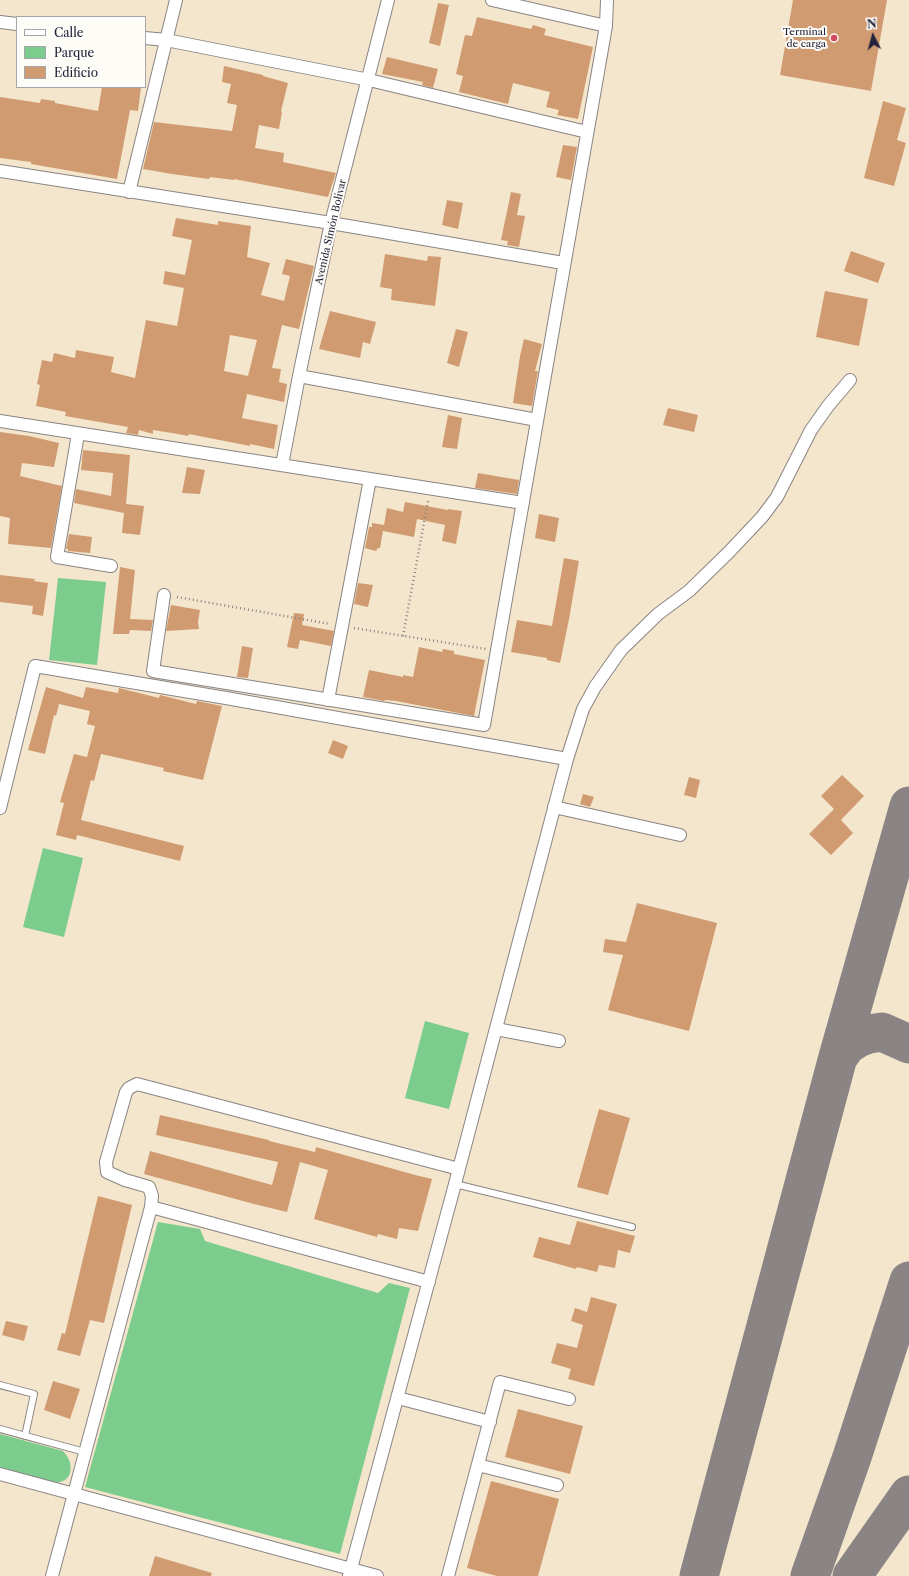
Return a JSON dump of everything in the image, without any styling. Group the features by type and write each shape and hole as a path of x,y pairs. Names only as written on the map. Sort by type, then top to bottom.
{"street":[{"path":"129,192 176,0"},
{"name":"Avenida Simón Bolívar","path":"282,465 331,224 369,80 388,0"},
{"path":"492,0 606,26"},
{"path":"164,595 153,671 484,725 563,263 606,26 607,0"},
{"path":"0,22 16,24"},
{"path":"146,38 166,40 369,80 587,132"},
{"path":"0,171 563,263"},
{"path":"299,376 537,420"},
{"path":"350,1573 429,1282 554,807 567,759 584,708 595,687 621,650 658,614 689,591 762,517 777,497 811,430 828,406 850,380"},
{"path":"0,421 523,504"},
{"path":"78,434 57,557 111,566"},
{"path":"328,700 370,479"},
{"path":"0,808 35,666 226,698 567,759"},
{"path":"554,807 680,835"},
{"path":"496,1029 559,1042"},
{"path":"52,1576 151,1207 152,1196 149,1186 125,1180 107,1172 106,1162 126,1092 129,1088 137,1084 459,1169"},
{"path":"151,1207 429,1282"},
{"path":"448,1576 500,1382 570,1399"},
{"path":"398,1398 490,1422"},
{"path":"478,1464 557,1485"},
{"path":"0,1474 74,1493 350,1573 377,1576"}],"lane":[{"path":"455,1184 632,1227"},
{"path":"0,1385 34,1394 25,1436"},
{"path":"0,1429 85,1452"}],"path":[{"path":"403,636 427,505 432,489"}],"green space":[{"path":"58,578 106,582 97,665 49,660"},
{"path":"43,848 83,858 64,937 23,927"},
{"path":"425,1021 469,1033 449,1109 405,1098"},
{"path":"158,1222 200,1229 205,1241 378,1293 389,1283 410,1288 340,1554 85,1487"},
{"path":"0,1434 63,1451 70,1463 71,1469 69,1475 62,1481 51,1483 0,1468"}],"building":[{"name":"Terminal de carga","path":"793,0 887,0 871,91 780,75"},
{"path":"438,3 449,5 440,46 429,43"},
{"path":"477,17 531,29 533,25 546,29 544,35 593,47 578,119 557,115 559,110 546,107 550,92 513,83 508,104 459,92 463,76 456,74 465,35 472,36"},
{"path":"387,57 438,69 433,88 422,85 423,82 382,74"},
{"path":"224,66 263,75 288,83 281,111 279,129 259,125 255,148 284,153 283,162 336,173 328,197 234,179 210,177 209,179 143,169 154,122 232,131 237,105 227,103 231,84 222,82"},
{"path":"102,88 141,88 138,111 130,110 117,179 31,164 31,162 0,158 0,97 40,103 41,99 55,101 55,103 98,111"},
{"path":"883,101 906,108 897,140 906,143 894,186 864,178"},
{"path":"563,145 577,147 571,180 556,177"},
{"path":"511,192 521,194 517,215 525,216 519,247 507,245 508,241 501,240"},
{"path":"447,200 463,203 458,229 442,225"},
{"path":"176,218 218,225 218,221 251,226 247,257 270,263 261,295 284,301 290,276 282,274 286,259 314,266 299,329 282,325 272,368 281,369 279,382 287,384 284,402 247,394 242,418 278,425 274,449 250,444 250,446 189,434 188,436 153,430 153,434 139,430 138,435 126,433 128,427 65,416 66,412 36,406 40,385 37,384 42,360 52,362 54,353 75,358 76,350 114,357 111,372 135,378 146,320 177,326 184,288 163,284 165,271 185,275 192,240 172,236","holes":["230,335 257,340 248,376 224,371"]},
{"path":"851,251 885,263 878,283 844,271"},
{"path":"385,254 427,261 428,256 441,257 435,306 391,300 392,289 380,287"},
{"path":"825,291 868,299 859,346 816,337"},
{"path":"330,311 376,322 370,344 363,342 360,358 319,349"},
{"path":"456,329 468,332 459,367 447,363"},
{"path":"524,339 542,344 535,371 538,371 532,406 513,403"},
{"path":"668,408 698,415 694,432 663,425"},
{"path":"448,415 462,418 457,449 442,447"},
{"path":"0,432 29,436 59,443 54,467 22,463 20,476 62,486 51,548 8,544 10,518 0,516"},
{"path":"83,450 130,455 126,504 144,506 140,535 122,533 124,513 74,503 76,489 111,496 113,473 81,470"},
{"path":"187,467 205,470 200,494 182,493"},
{"path":"478,473 519,480 517,494 475,488"},
{"path":"405,502 462,511 456,544 442,541 445,525 417,519 414,537 383,531 380,548 376,551 365,548 369,527 372,527 372,523 384,525 387,508 403,512"},
{"path":"539,514 559,518 555,542 535,538"},
{"path":"69,534 92,537 90,553 68,551 68,549 66,549"},
{"path":"564,558 579,561 560,663 547,660 547,658 511,652 517,620 552,626"},
{"path":"120,567 135,570 130,619 153,620 151,631 130,630 129,634 113,634"},
{"path":"0,575 35,579 34,581 48,583 43,616 32,614 33,606 0,602"},
{"path":"358,583 373,585 368,607 354,604"},
{"path":"171,605 200,610 198,622 199,629 166,631"},
{"path":"294,613 304,614 302,625 334,631 331,646 300,640 298,649 287,647"},
{"path":"242,646 253,648 248,678 237,677"},
{"path":"419,647 442,652 443,649 454,651 454,654 485,660 474,716 396,701 384,701 363,697 369,670 403,677 403,675 413,677"},
{"path":"46,687 83,698 86,687 118,693 119,688 159,698 160,695 196,704 197,701 222,706 203,780 163,771 164,768 101,754 94,781 91,780 81,820 184,846 180,861 77,835 76,840 56,835 64,803 60,802 74,754 87,757 95,726 87,724 90,711 59,704 56,716 54,715 45,754 28,750"},
{"path":"333,740 348,746 343,759 328,753"},
{"path":"842,775 864,796 841,820 853,833 831,855 809,834 834,809 821,796"},
{"path":"689,777 700,780 696,798 684,795"},
{"path":"583,794 594,797 590,807 580,804"},
{"path":"637,903 717,923 689,1031 608,1010 623,955 603,952 605,939 626,942"},
{"path":"599,1109 630,1118 608,1195 577,1187"},
{"path":"160,1115 315,1152 316,1147 432,1179 418,1231 399,1228 397,1239 378,1234 377,1237 314,1219 328,1170 300,1162 287,1212 144,1174 150,1151 272,1185 278,1162 156,1135"},
{"path":"98,1196 132,1205 104,1323 90,1320 80,1356 57,1350 62,1333 65,1334"},
{"path":"577,1221 635,1236 630,1253 618,1250 615,1268 599,1265 597,1272 577,1267 576,1269 533,1257 539,1237 570,1245"},
{"path":"591,1297 617,1304 594,1386 568,1379 571,1369 551,1363 557,1343 577,1348 583,1325 571,1321 575,1308 587,1312"},
{"path":"6,1321 28,1326 24,1341 2,1335"},
{"path":"53,1381 80,1389 70,1419 44,1410"},
{"path":"518,1409 583,1426 570,1474 505,1457"},
{"path":"491,1481 559,1499 538,1576 497,1576 467,1568"},
{"path":"155,1556 212,1573 211,1576 149,1576"}],"taxiway":[{"path":"699,1576 838,1057 909,806"},
{"path":"838,1057 847,1045 858,1038 869,1034 882,1032 909,1044"},
{"path":"810,1576 852,1457 909,1281"},
{"path":"852,1576 909,1495"}],"place":[{"name":"Terminal de carga","path":"834,38"}]}
